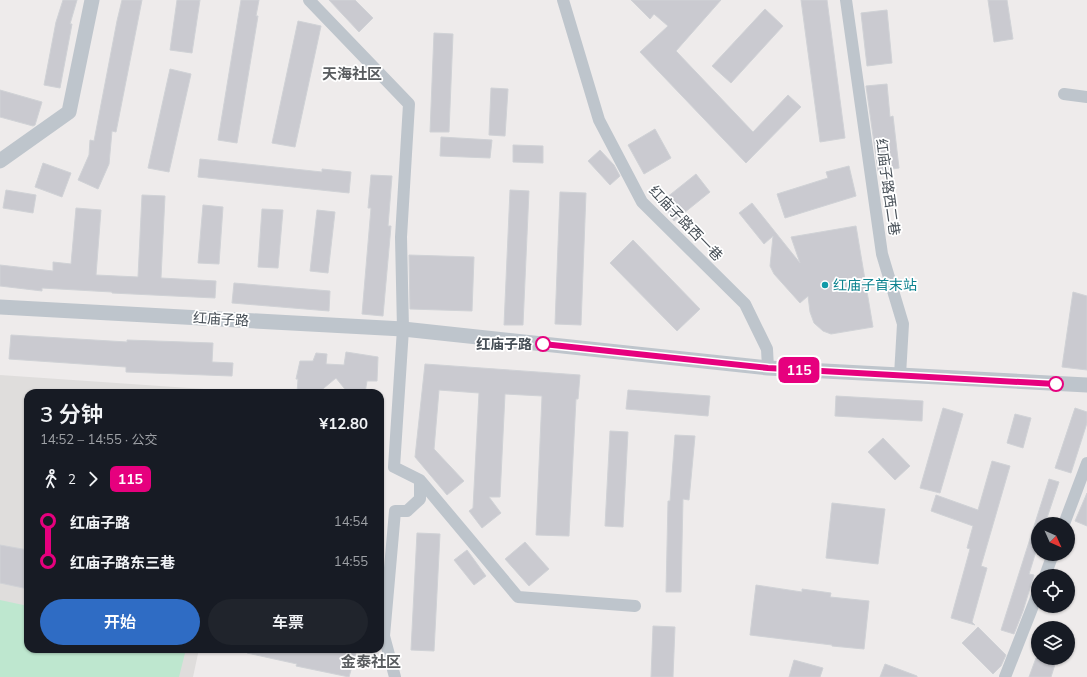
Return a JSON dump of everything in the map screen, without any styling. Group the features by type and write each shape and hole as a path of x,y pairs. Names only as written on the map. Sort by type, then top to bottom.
{"street":[{"path":"0,161 69,112 92,0"},
{"path":"309,0 409,104 401,237 403,329 394,468 420,480 518,597 635,606"},
{"name":"红庙子路西一巷","path":"563,0 599,120 642,202 745,304 767,349 768,368"},
{"name":"红庙子路西二巷","path":"846,0 882,254 903,324 900,375"},
{"path":"1064,94 1087,98"},
{"name":"红庙子路","path":"0,307 403,329 768,368 1087,385"},
{"path":"1067,517 1087,463"},
{"path":"395,677 384,636 395,511 407,511 420,498 420,480"},
{"path":"1005,677 1031,611"}],"shaded area":[{"path":"0,375 204,389 24,389 24,653 198,653 193,677 0,677"}],"green space":[{"path":"0,600 24,605 24,653 185,653 179,677 0,677"}],"building":[{"path":"63,0 77,0 70,24 72,24 60,88 44,85 56,22"},
{"path":"122,0 142,0 116,132 112,131 109,164 98,189 78,180 89,155 90,140 94,141"},
{"path":"177,0 200,0 192,53 170,50"},
{"path":"241,0 259,0 256,16 258,16 237,143 218,140"},
{"path":"329,0 355,0 373,18 359,32"},
{"path":"631,0 721,0 676,51 753,132 788,95 801,107 746,163 640,52 668,26 654,14 650,19"},
{"path":"801,0 827,0 845,138 820,142"},
{"path":"988,0 1007,0 1013,39 994,42"},
{"path":"765,9 783,26 731,83 712,66"},
{"path":"887,10 892,63 867,66 861,13"},
{"path":"298,21 321,26 295,147 272,143"},
{"path":"434,33 453,34 449,132 430,132"},
{"path":"170,69 191,74 169,172 148,168"},
{"path":"887,84 890,117 893,116 899,168 878,171 866,86"},
{"path":"491,88 508,89 505,136 489,135"},
{"path":"0,90 42,102 35,125 33,126 0,117"},
{"path":"655,129 671,158 644,174 628,145"},
{"path":"441,137 492,140 490,158 440,156"},
{"path":"513,145 543,146 543,163 513,162"},
{"path":"600,150 614,165 620,176 610,185 588,161"},
{"path":"200,159 322,172 322,169 351,172 349,193 198,177"},
{"path":"43,163 71,173 62,197 35,187"},
{"path":"849,166 856,196 785,218 777,194 828,178 826,172"},
{"path":"696,174 710,192 674,221 661,202"},
{"path":"371,175 392,176 388,226 391,226 383,316 362,314 371,208 368,208"},
{"path":"6,190 36,195 33,213 3,208"},
{"path":"510,190 529,191 523,325 504,325"},
{"path":"560,192 586,193 581,325 555,324"},
{"path":"142,195 165,196 161,278 216,281 215,298 42,288 42,291 0,286 0,265 53,271 53,262 71,264 76,208 101,210 96,275 138,277"},
{"name":"红庙子首末站","path":"752,203 800,263 791,237 856,226 873,327 831,334 823,331 814,323 810,312 808,296 800,303 774,274 770,266 773,236 764,244 739,213"},
{"path":"203,205 223,207 219,264 198,263"},
{"path":"262,209 283,210 278,268 258,267"},
{"path":"317,210 335,212 328,273 310,271"},
{"path":"633,240 700,309 677,331 610,263"},
{"path":"409,255 474,257 472,311 410,309"},
{"path":"234,283 330,291 329,311 232,303"},
{"path":"1073,292 1087,296 1087,370 1062,367"},
{"path":"11,335 127,342 127,340 213,343 212,362 233,363 232,376 126,372 126,367 9,359"},
{"path":"346,352 378,357 377,381 367,381 366,389 345,389 336,378 323,389 297,389 298,379 296,379 300,361 313,361 316,353 327,354 326,364 344,365"},
{"path":"425,364 580,375 578,399 576,399 569,536 536,535 542,396 505,394 500,497 489,497 501,513 482,528 469,511 473,508 479,393 439,390 434,449 464,481 447,495 415,457"},
{"path":"628,390 710,396 708,416 626,409"},
{"path":"836,396 923,401 922,421 835,416"},
{"path":"943,408 963,414 940,493 920,488"},
{"path":"1075,408 1087,412 1087,423 1071,473 1055,468"},
{"path":"1015,414 1031,418 1023,448 1007,443"},
{"path":"610,431 628,432 623,527 605,526"},
{"path":"675,435 695,436 689,500 683,499 681,592 666,592 668,501 670,501"},
{"path":"883,438 910,466 895,480 868,452"},
{"path":"992,461 1010,466 981,566 987,568 972,622 975,625 951,618 970,549 967,548 973,526 931,511 936,495 978,510"},
{"path":"1049,479 1059,482 1047,517 1037,517"},
{"path":"1087,493 1087,526 1075,521"},
{"path":"832,503 885,509 878,564 826,558"},
{"path":"417,533 440,534 434,651 411,650"},
{"path":"1031,536 1031,561 1033,561 1029,574 1031,574 1031,585 1023,611 1014,634 1001,630"},
{"path":"525,542 549,569 529,586 505,559"},
{"path":"0,545 24,549 24,588 0,583"},
{"path":"467,550 486,576 474,585 454,560"},
{"path":"756,585 802,592 802,589 831,593 830,597 869,601 864,649 750,635"},
{"path":"653,626 675,627 673,677 651,677"},
{"path":"978,627 1006,655 1001,666 993,674 962,643"},
{"path":"247,653 356,653 349,677 296,666 297,664"},
{"path":"794,660 823,668 820,677 789,677"},
{"path":"885,664 917,676 917,677 880,677"},
{"path":"1033,665 1055,665 1051,677 1029,677"}],"bus line":[{"name":"115","path":"543,344 768,368 1056,384"}],"place":[{"name":"红庙子首末站","path":"825,285"},
{"name":"红庙子路","path":"543,344"}],"district":[{"name":"天海社区","path":"352,74"},
{"name":"金泰社区","path":"371,662"}]}
